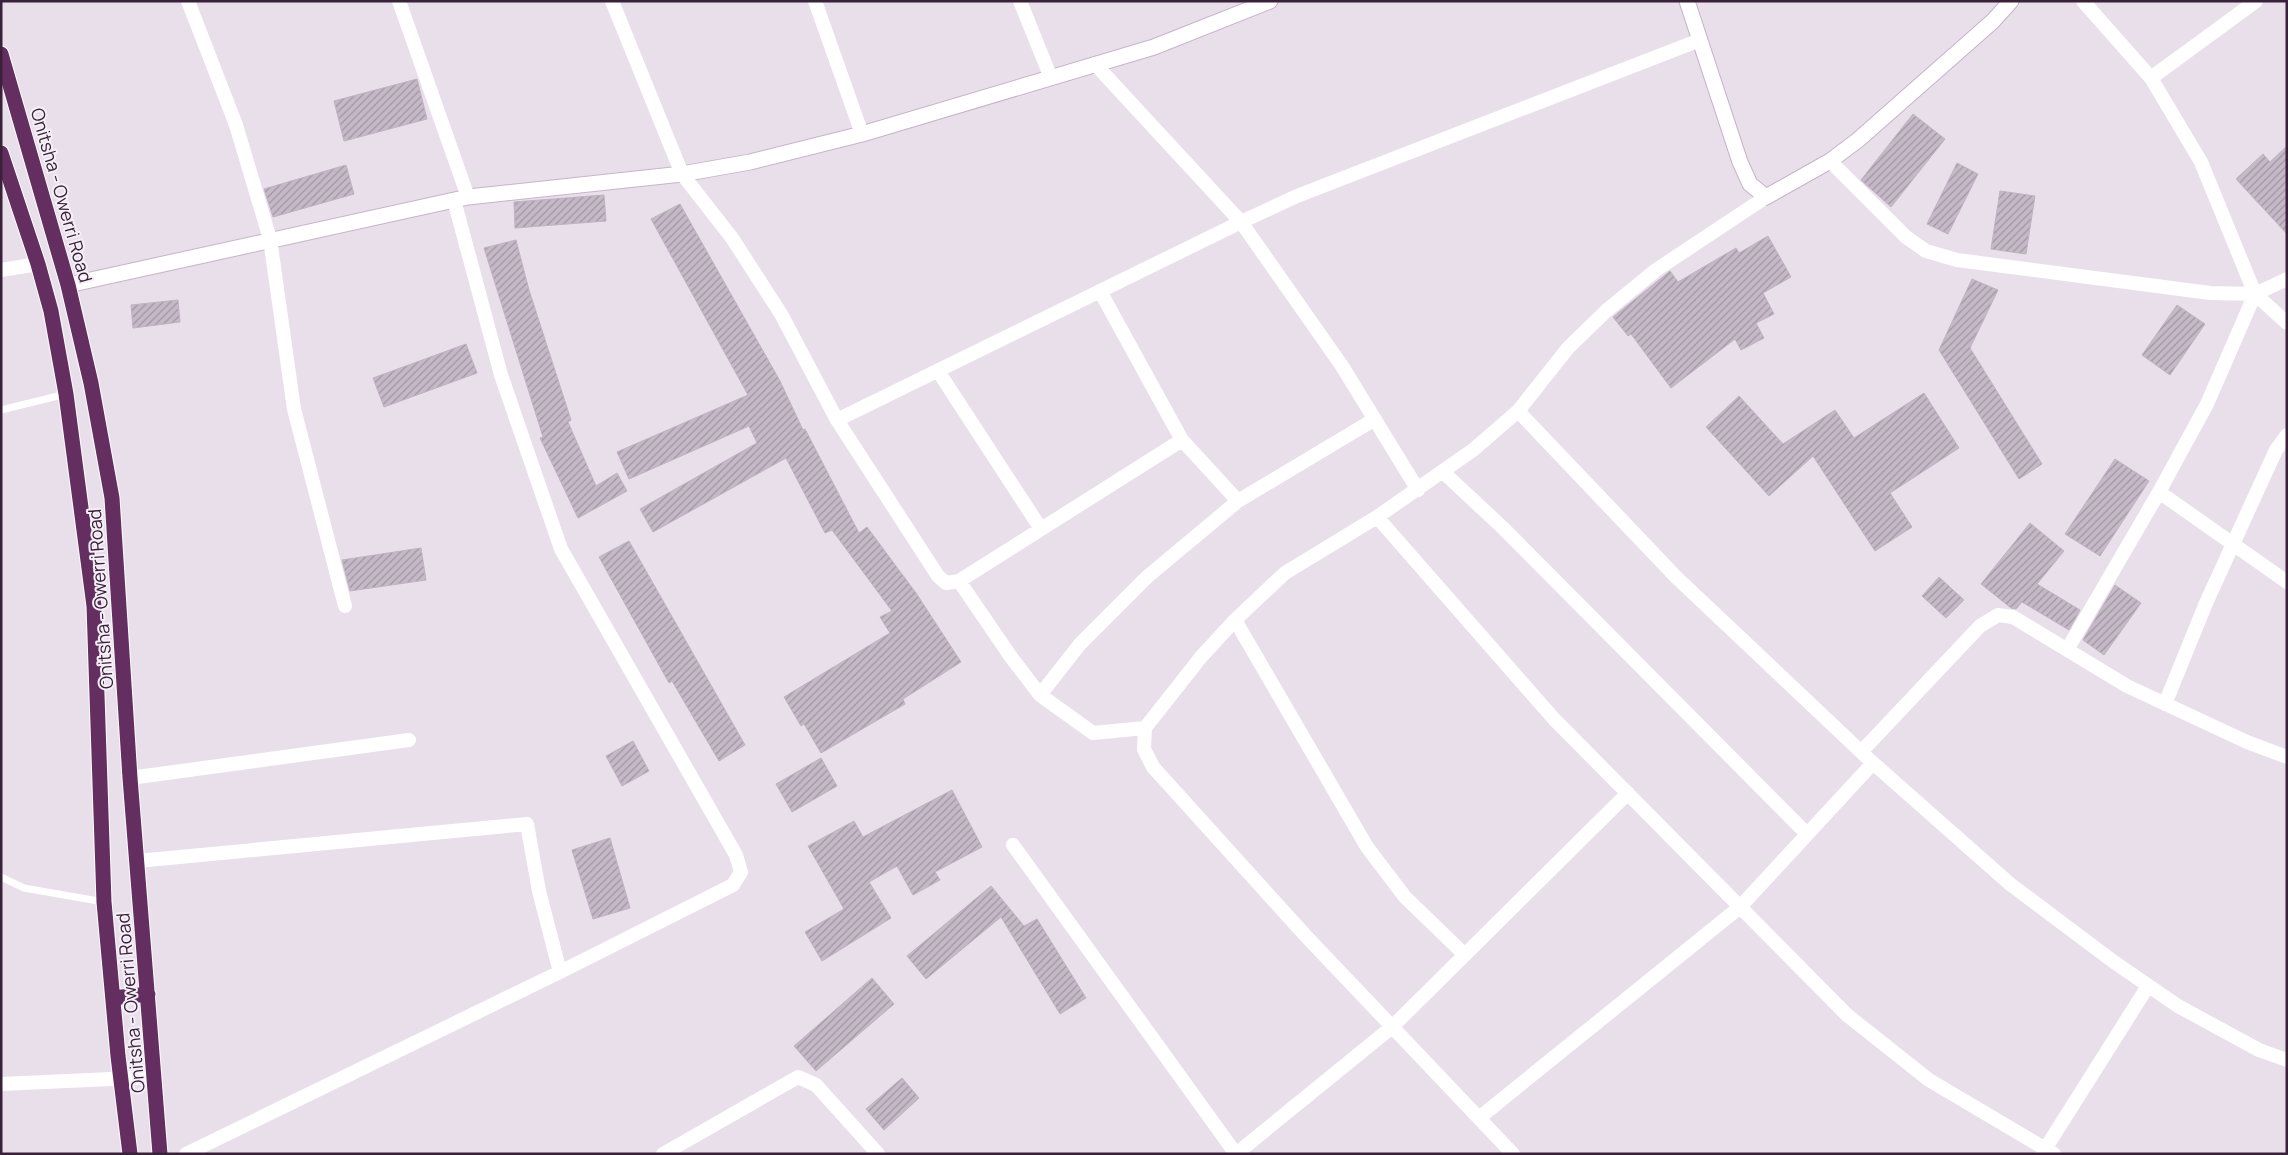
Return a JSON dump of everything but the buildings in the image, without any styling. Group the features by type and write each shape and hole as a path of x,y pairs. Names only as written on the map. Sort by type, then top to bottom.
{"highway":[{"name":"Onitsha - Owerri Road","path":"1,54 68,284 91,383 112,498 130,778 160,1154"},
{"name":"Onitsha - Owerri Road","path":"1,153 38,264 51,311 66,394 94,606 104,902 120,1077 130,1154"},
{"path":"113,998 148,994"}],"street":[{"path":"188,1 236,125 270,239 294,408 345,606"},
{"path":"186,1154 560,972 733,885 740,872 736,855 561,549 501,375 461,199 399,1"},
{"path":"612,1 682,174 732,238 781,314 837,420 938,576 946,583 959,581 1182,440"},
{"path":"816,1 862,134"},
{"path":"1020,1 1050,78"},
{"path":"68,284 461,199 682,174 750,162 862,134 1154,47 1270,1"},
{"path":"1687,1 1740,162 1750,184 1766,197"},
{"path":"1513,1154 1392,1027 1153,767 1144,749 1145,728 1201,657 1235,620 1285,573 1377,518 1473,450 1518,411 1568,348 1606,311 1656,270 1766,197 1830,161 1858,140 1993,21 2011,1"},
{"path":"2083,1 2151,78 2201,162 2255,294 2287,323"},
{"path":"2151,78 2256,1"},
{"path":"837,420 1297,196 1700,40"},
{"path":"1095,64 1241,222 1342,366 1418,490"},
{"path":"1830,161 1906,237 1926,251 1957,260 2200,292 2255,294 2287,279"},
{"path":"1,270 38,264"},
{"path":"1100,291 1182,440 1238,501"},
{"path":"2067,650 2159,492 2207,404 2255,294"},
{"path":"938,371 1041,529"},
{"path":"1518,411 1676,577 1861,752 2010,884 2178,1006 2259,1050 2287,1060"},
{"path":"1040,695 1080,644 1147,577 1238,501 1375,419"},
{"path":"2165,704 2206,603 2235,544 2276,450 2287,435"},
{"path":"1443,472 1502,527 1808,834"},
{"path":"2159,492 2287,582"},
{"path":"1377,518 1554,719 1847,1015 1929,1080 2048,1152 2148,986"},
{"path":"959,581 1011,658 1040,695 1093,733 1145,728"},
{"path":"1861,752 1980,626 1998,615 2013,617 2127,686 2247,742 2287,757"},
{"path":"1235,620 1367,847 1405,897 1465,955"},
{"path":"130,778 409,740"},
{"path":"1479,1118 1740,907 1873,763"},
{"path":"1014,845 1236,1154 1392,1027 1628,794"},
{"path":"137,861 527,824 539,891 560,972"},
{"path":"1,1084 120,1077 155,1077"},
{"path":"663,1154 798,1077 816,1085 878,1154"}],"lane":[{"path":"1,410 66,394"},
{"path":"1,877 24,888 104,902"}]}
